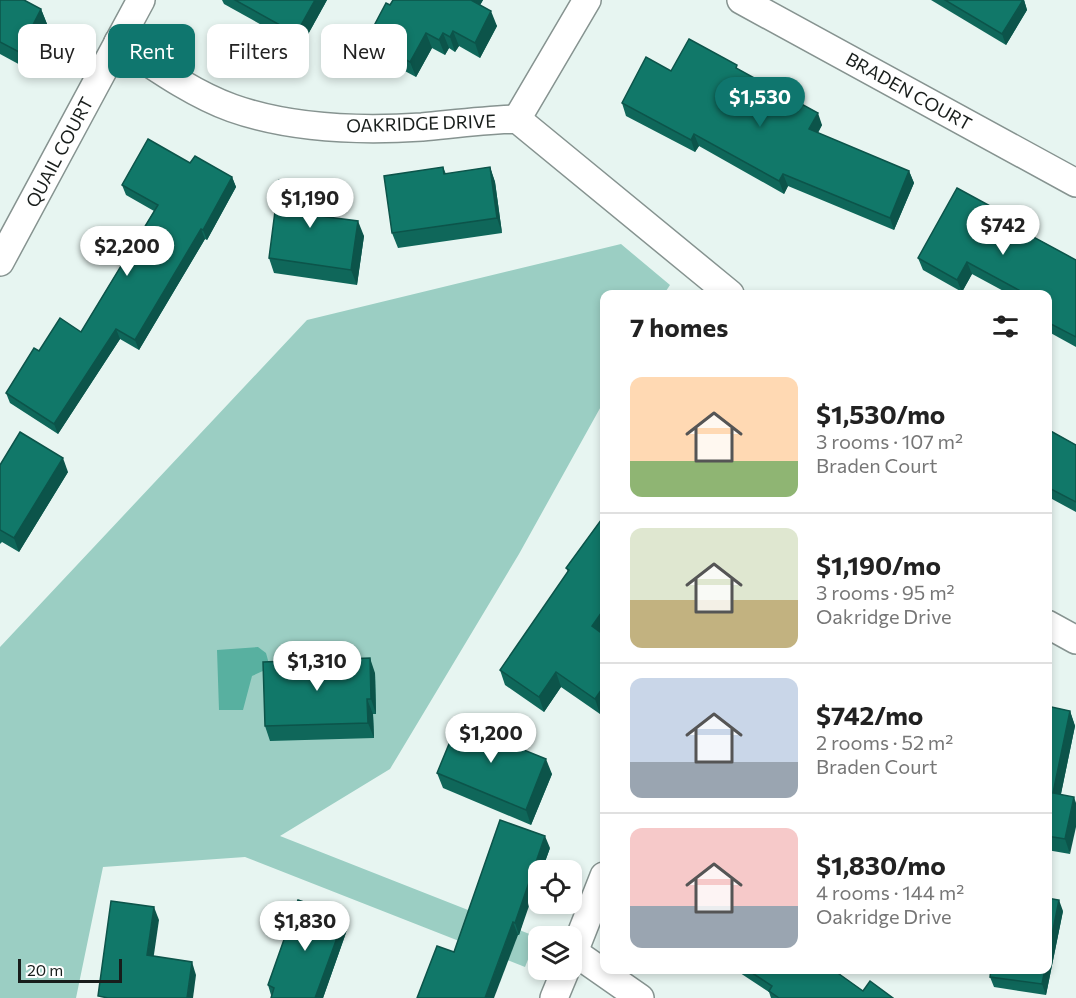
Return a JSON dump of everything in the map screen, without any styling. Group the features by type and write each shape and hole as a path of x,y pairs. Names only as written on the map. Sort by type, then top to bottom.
{"street":[{"path":"128,24 141,0"},
{"path":"517,119 586,0"},
{"name":"BRADEN COURT","path":"741,0 1076,183"},
{"name":"QUAIL COURT","path":"0,262 108,61"},
{"name":"OAKRIDGE DRIVE","path":"171,78 231,107 268,118 323,126 378,128 517,119 725,290"},
{"path":"1052,627 1076,640"},
{"path":"582,930 600,886"},
{"path":"582,966 640,998"},
{"path":"554,998 561,980"}],"shaded area":[{"path":"621,244 670,285 667,290 600,290 600,408 519,554 390,769 280,836 528,933 528,960 525,967 245,857 103,867 76,998 0,998 0,647 307,320"},
{"path":"258,647 266,653 269,664 265,670 252,676 243,710 219,710 217,650"}],"building":[{"path":"0,0 24,0 41,9 33,24 18,24 18,51 0,42"},
{"path":"235,0 315,0 302,24 278,24"},
{"path":"393,0 471,0 491,11 475,43 453,31 450,37 443,33 439,40 426,33 410,62 407,60 407,24 375,24 386,3 390,5"},
{"path":"945,0 1023,0 1002,34"},
{"path":"689,39 818,113 809,129 909,171 890,218 783,174 779,181 694,134 691,140 622,103 646,57 671,71"},
{"path":"148,139 190,163 195,156 232,177 203,230 201,229 135,340 116,329 54,424 6,393 34,348 39,351 60,318 81,332 158,205 122,185"},
{"path":"443,167 444,174 490,167 497,218 392,233 384,176"},
{"path":"279,180 325,186 320,216 358,221 351,270 269,258"},
{"path":"957,188 1005,214 1002,220 1076,260 1076,337 1052,325 1052,290 1019,290 967,262 957,280 918,258"},
{"path":"20,432 63,458 14,538 0,530 0,465"},
{"path":"1052,432 1076,445 1076,502 1052,490"},
{"path":"600,521 600,615 592,626 600,632 600,692 595,699 556,672 539,697 500,670 569,570 566,568"},
{"path":"370,658 371,699 367,699 368,723 265,726 263,662"},
{"path":"1052,707 1070,711 1053,793 1074,797 1065,839 1052,837"},
{"path":"461,715 500,731 497,739 546,759 526,810 437,773"},
{"path":"500,820 545,836 537,860 528,860 528,885 485,998 417,998 437,946 454,952"},
{"path":"1052,899 1059,900 1052,935"},
{"path":"298,900 345,916 315,998 271,998 274,988 268,985"},
{"path":"111,901 154,907 147,955 192,962 187,998 98,996"},
{"path":"754,974 839,974 863,991 870,981 893,998 779,998 769,991 772,986"},
{"path":"990,974 1044,974 1042,984 990,977"}]}
